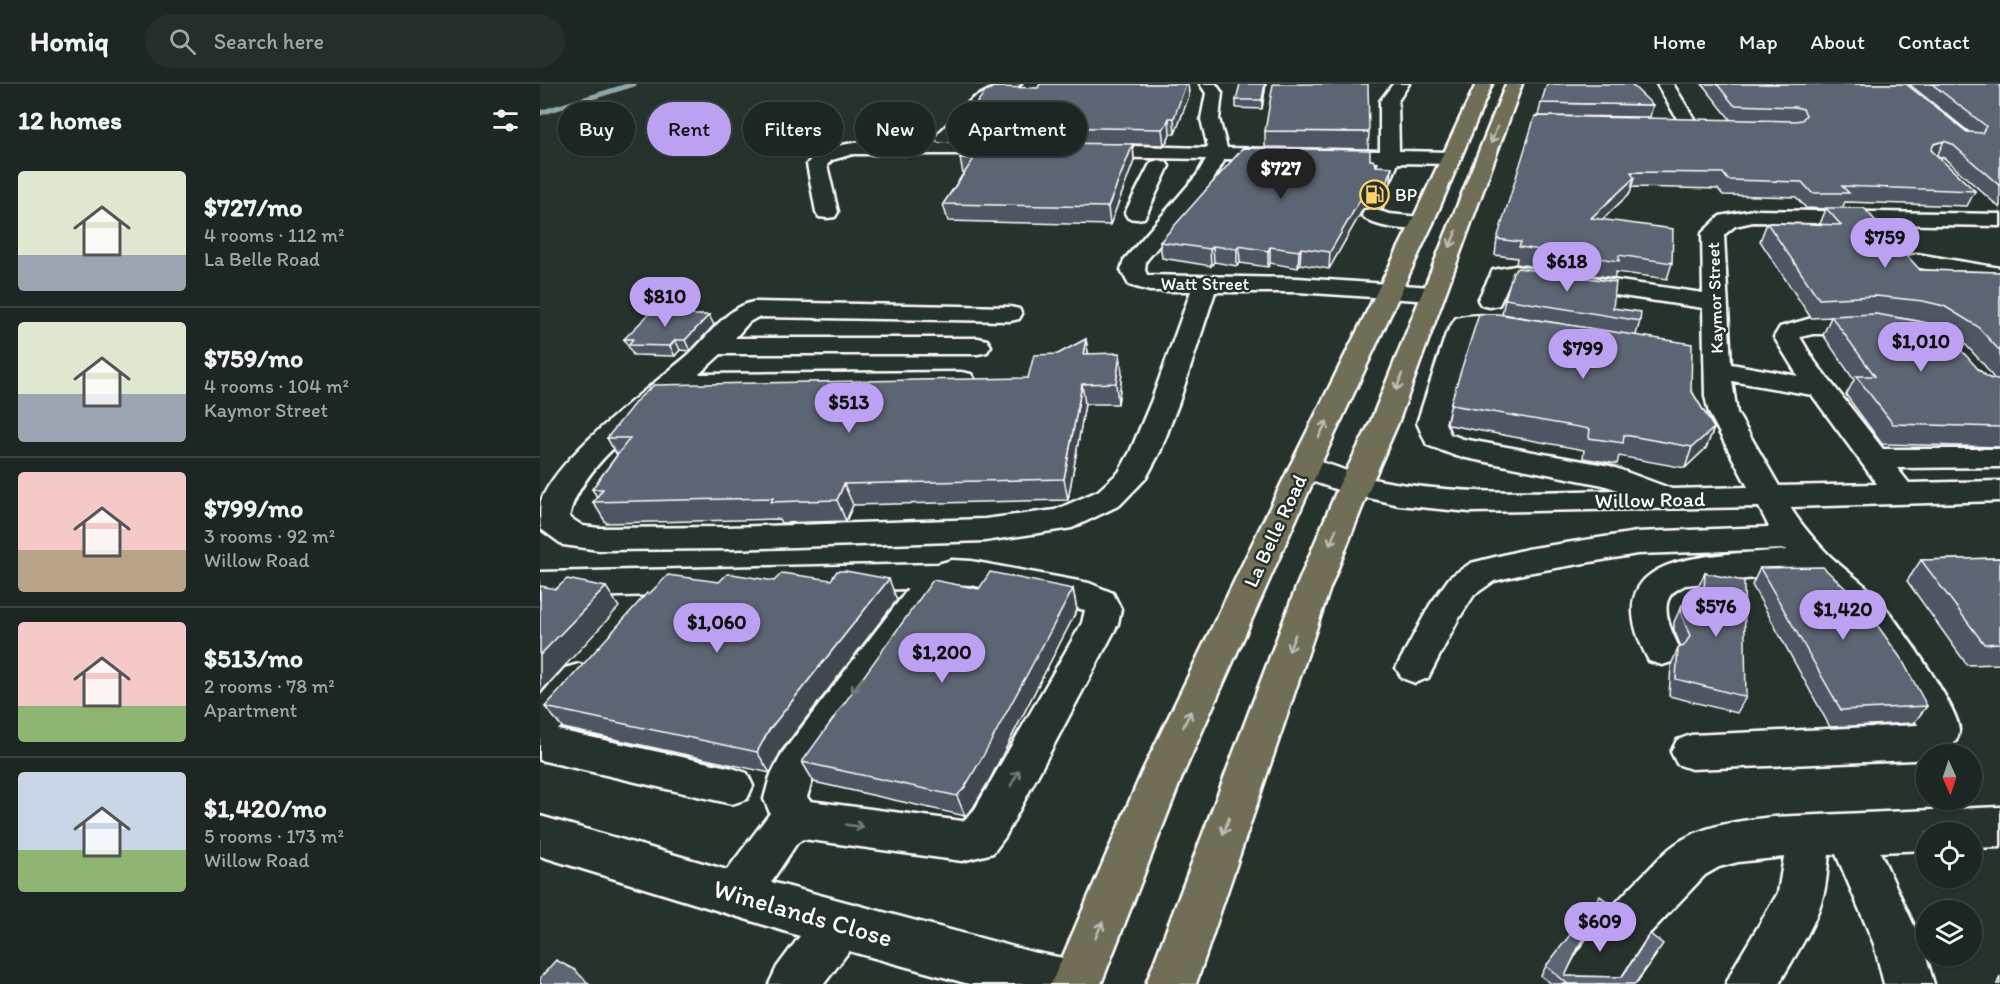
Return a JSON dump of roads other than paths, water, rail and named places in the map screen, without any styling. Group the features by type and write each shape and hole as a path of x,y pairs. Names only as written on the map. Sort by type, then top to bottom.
{"main road":[{"name":"La Belle Road","path":"1076,984 1163,772 1304,468 1422,223 1484,84"},
{"path":"1171,984 1277,684 1355,485 1384,423 1514,84"}],"street":[{"path":"945,138 978,103 1014,84"},
{"path":"1208,84 1214,93 1210,119 1220,153"},
{"path":"1384,176 1389,157 1389,100 1401,84"},
{"path":"1665,84 1689,125"},
{"path":"1667,124 1712,126"},
{"path":"827,212 817,164 825,156 835,151 863,148 947,149"},
{"path":"1087,151 1451,158"},
{"name":"Watt Street","path":"1220,153 1205,178 1136,260 1133,270 1135,277 1143,283 1297,285 1432,294"},
{"path":"1136,213 1156,173 1180,205"},
{"path":"1971,196 1999,220"},
{"path":"1373,215 1385,220 1422,223"},
{"name":"Kaymor Street","path":"1803,549 1724,413 1719,396 1710,362 1715,298 1713,232 1728,221 1753,216 1999,220"},
{"path":"1500,258 1715,298"},
{"path":"1917,261 2000,275"},
{"path":"1490,300 1501,275 1515,273 1715,298"},
{"path":"1010,314 753,309 740,317 714,346 674,382 652,397 575,475 552,510 552,521 575,537 599,539 727,538 984,530 1061,520 1109,498 1131,478 1145,452 1165,402 1204,285"},
{"path":"1542,331 1495,323 1465,323 1459,334 1431,423 1437,440 1456,447 1610,476 1675,500"},
{"path":"1895,328 1850,325 1812,326 1789,332 1787,337 1821,388 1899,492"},
{"path":"714,346 978,346"},
{"path":"1710,362 1821,388"},
{"path":"674,382 990,380"},
{"path":"1874,459 2000,458"},
{"name":"Willow Road","path":"1304,468 1355,485 1399,495 1438,500 1675,500 2000,491"},
{"path":"1605,501 1606,547"},
{"path":"1415,668 1443,614 1462,586 1483,572 1527,561 1637,543 1803,549 1868,611 1905,664 1936,719 1939,732 1932,739 1914,743 1691,752"},
{"path":"1662,651 1652,630 1647,607 1651,594 1672,574 1803,549"},
{"path":"540,585 939,576 957,571 1089,596 1100,602 1103,609 1100,624 990,823 977,839 962,842 797,819 782,829 736,894"},
{"path":"797,819 785,799 794,771 927,589 939,576"},
{"path":"636,616 668,581"},
{"path":"540,723 604,652"},
{"path":"540,743 732,786"},
{"path":"1587,984 1630,920 1689,860 1710,849 1773,837 2000,827"},
{"path":"1751,984 1786,926 1829,835"},
{"path":"1829,835 1898,943 1909,984"},
{"name":"Winelands Close","path":"540,836 840,925 1032,977 1068,984"},
{"path":"794,984 840,925"}],"waterway":[{"path":"540,113 634,84"}],"place":[{"name":"BP","path":"1374,195"}]}
